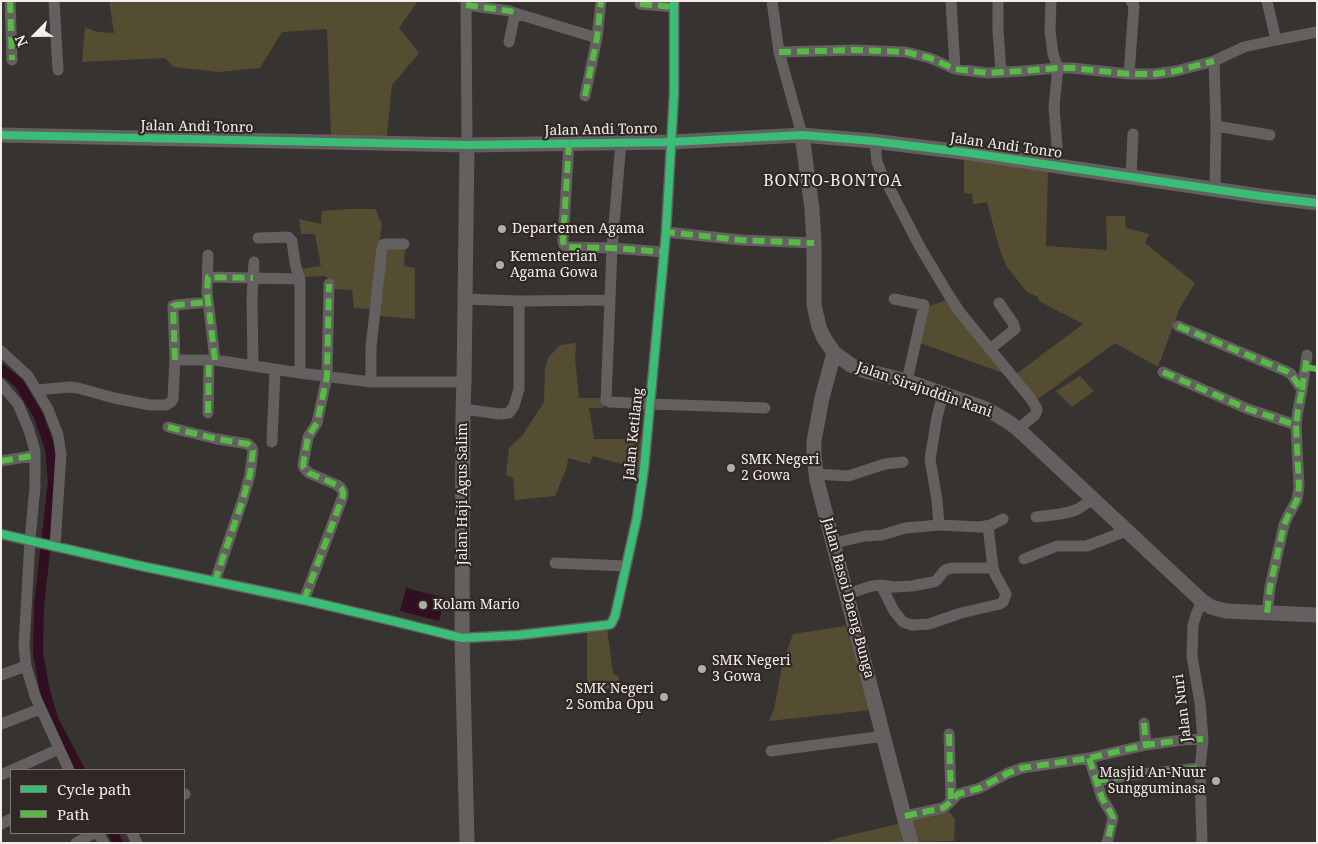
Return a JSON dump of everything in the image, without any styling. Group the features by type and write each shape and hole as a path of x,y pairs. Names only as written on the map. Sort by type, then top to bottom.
{"street":[{"path":"10,1 12,60"},
{"path":"54,1 58,70"},
{"path":"586,96 597,38 601,1"},
{"path":"772,1 779,52 802,134"},
{"path":"951,1 955,69"},
{"path":"998,1 998,30 1002,72"},
{"path":"1051,1 1051,39 1053,54 1058,68 1054,106 1057,146 1056,166"},
{"path":"1129,74 1134,6 1131,1"},
{"path":"1267,1 1276,40"},
{"path":"467,145 466,3 510,10 597,38"},
{"path":"640,4 674,4"},
{"name":"Jalan Ketilang","path":"462,638 519,636 607,625 611,624 615,616 637,517 644,469 666,232 674,94 674,4"},
{"path":"509,42 515,13"},
{"path":"779,52 854,50 906,52 930,58 955,69 975,72 1023,72 1072,68 1129,74 1154,74 1176,71 1214,61 1244,47 1317,32"},
{"path":"1214,61 1215,189"},
{"path":"1216,126 1270,135"},
{"name":"Jalan Andi Tonro","path":"1,135 467,145 671,142 802,134 1131,176 1317,203"},
{"name":"Jalan Sirajuddin Rani","path":"802,134 812,209 814,293 817,320 824,338 834,353 862,370 907,381 988,410 1002,418 1018,429 1202,602 1218,610 1317,615"},
{"path":"1131,176 1134,134"},
{"path":"569,142 564,245 568,247 664,252"},
{"path":"621,142 612,248 606,400 610,402 765,408"},
{"path":"875,142 876,157 881,172 920,247 952,300 1036,407 1036,413 1018,429"},
{"name":"Jalan Haji Agus Salim","path":"467,145 462,638 467,843"},
{"path":"666,232 741,240 814,243"},
{"path":"258,238 290,238 292,241 295,263 300,279 300,374"},
{"path":"371,382 371,347 382,249 385,244 404,244"},
{"path":"208,255 207,292 212,360 208,413"},
{"path":"253,366 252,298 254,262"},
{"path":"208,277 300,279"},
{"path":"304,600 344,496 337,484 309,473 302,465 308,437 317,423 327,376 329,284"},
{"path":"464,299 519,301 610,300"},
{"path":"894,299 924,305 907,381"},
{"path":"463,409 500,414 509,413 514,406 519,389 519,301"},
{"path":"37,390 70,387 150,405 166,405 172,402 175,360 173,306 208,302"},
{"path":"990,349 1014,329 1013,323 999,303"},
{"path":"1178,326 1286,371 1294,378 1302,390"},
{"path":"1,351 28,376 48,409 58,435 61,454 53,546"},
{"name":"Jalan Basoi Daeng Bunga","path":"834,353 822,398 814,442 816,474 911,843"},
{"path":"1268,613 1270,587 1284,525 1297,500 1299,487 1296,425 1302,390 1311,368 1307,355"},
{"path":"175,360 212,360 300,374 371,382 464,382"},
{"path":"272,442 275,370"},
{"path":"1163,372 1248,408 1296,425"},
{"path":"1,384 18,404 29,430 35,451 33,541 24,646 26,666 35,696 69,769"},
{"path":"938,525 937,500 930,458 943,394"},
{"path":"168,427 217,439 248,444 253,451 250,475 243,499 215,581"},
{"path":"1,461 32,456"},
{"path":"816,474 848,476 890,463 903,462"},
{"path":"1036,517 1070,512 1093,500"},
{"path":"834,543 865,536 882,535 905,528 938,525 980,527 988,526 1003,519"},
{"path":"881,585 894,611 903,622 912,625 929,624 1003,602 1006,594 993,568 988,526"},
{"path":"1024,559 1057,546 1087,546 1126,531"},
{"path":"1,534 304,600 462,638"},
{"path":"555,563 626,566"},
{"path":"847,594 872,586 912,586 932,582 936,581 945,570 952,568 993,568"},
{"name":"Jalan Nuri","path":"1202,602 1193,625 1192,656 1200,703 1203,739 1200,768 1202,843"},
{"path":"1,675 26,666"},
{"path":"1,724 40,708"},
{"path":"1144,724 1146,745"},
{"path":"949,734 951,799"},
{"path":"771,751 884,736"},
{"path":"904,816 943,808 958,794 980,788 1015,770 1089,758 1146,745 1203,739"},
{"path":"14,769 59,749"},
{"path":"1089,758 1102,798 1111,812 1112,818 1107,843"},
{"path":"1096,781 1200,768"},
{"path":"76,843 92,834"}],"shaded area":[{"path":"109,1 418,1 399,28 419,53 392,85 387,136 331,136 327,29 282,32 260,68 218,72 174,67 165,58 82,62 85,27 97,32 114,33"},
{"path":"964,159 1048,171 1046,246 1107,250 1106,216 1125,216 1126,228 1149,234 1145,243 1195,283 1179,310 1158,367 1115,343 1038,399 1016,374 1083,324 1039,301 1038,297 1027,292 1007,267 1000,251 987,202 973,204 972,194 964,193"},
{"path":"375,209 382,224 371,309 354,308 352,290 332,289 331,281 325,276 303,277 301,269 321,266 315,234 301,234 299,219 321,224 322,211"},
{"path":"405,248 404,266 415,268 415,319 378,316 385,249"},
{"path":"949,299 1003,373 920,343 927,307"},
{"path":"576,343 575,358 579,398 603,398 604,408 589,408 594,439 641,439 639,469 593,456 590,464 568,458 567,467 555,496 515,500 513,478 506,475 509,448 522,436 544,402 545,369 548,358 560,345"},
{"path":"1080,376 1094,391 1072,407 1056,391"},
{"name":"Kolam Mario","path":"406,588 445,598 439,621 400,611"},
{"path":"846,626 870,710 769,721 774,709 783,662 793,634"},
{"path":"607,629 613,673 619,677 619,687 587,691 587,632"},
{"path":"946,808 955,819 954,841 915,842 907,817"},
{"path":"898,824 903,843 825,843 838,838"}],"waterway":[{"path":"1,369 19,383 39,417 50,448 53,481 39,606 38,652 44,687 53,719 79,769"},
{"path":"114,834 118,843"}],"marked path":[{"path":"10,1 12,60"},
{"path":"585,96 597,38 601,1"},
{"path":"640,4 674,7"},
{"path":"466,5 515,13"},
{"path":"779,52 854,50 906,52 930,58 955,69 988,73 1072,68 1129,74 1154,74 1176,71 1214,61"},
{"path":"569,143 564,245 568,247 664,252"},
{"path":"666,229 666,232 741,240 814,243"},
{"path":"215,360 207,292 208,277 253,278"},
{"path":"304,600 343,496 341,488 309,473 303,465 308,437 317,423 327,376 329,284"},
{"path":"175,360 173,306 208,302"},
{"path":"1178,326 1291,374 1302,390 1296,425"},
{"path":"1302,390 1307,355"},
{"path":"208,413 209,360"},
{"path":"1305,367 1317,369"},
{"path":"1163,372 1248,409 1296,425 1299,487 1297,500 1284,525 1270,587 1267,613"},
{"path":"168,427 217,439 248,444 253,451 250,475 243,499 215,581"},
{"path":"1,461 32,456"},
{"path":"1144,723 1146,745"},
{"path":"949,734 951,799"},
{"path":"905,816 943,808 958,794 980,788 1008,773 1022,768 1089,758 1146,745 1203,739"},
{"path":"1089,758 1102,798 1113,818 1107,843"},
{"path":"1096,781 1131,775 1200,768"}],"cycle path":[{"path":"1,534 304,600 462,638 519,635 611,624 615,616 637,517 644,469 666,232 674,94 674,1"},
{"path":"1,135 467,145 671,142 802,135 873,141 970,153 1317,203"}],"place":[{"name":"Departemen Agama","path":"502,229"},
{"name":"Kementerian Agama Gowa","path":"500,265"},
{"name":"SMK Negeri 2 Gowa","path":"731,468"},
{"name":"Kolam Mario","path":"423,605"},
{"name":"SMK Negeri 3 Gowa","path":"702,669"},
{"name":"SMK Negeri 2 Somba Opu","path":"664,697"},
{"name":"Masjid An-Nuur Sungguminasa","path":"1216,781"}],"district":[{"name":"BONTO-BONTOA","path":"833,181"}]}
